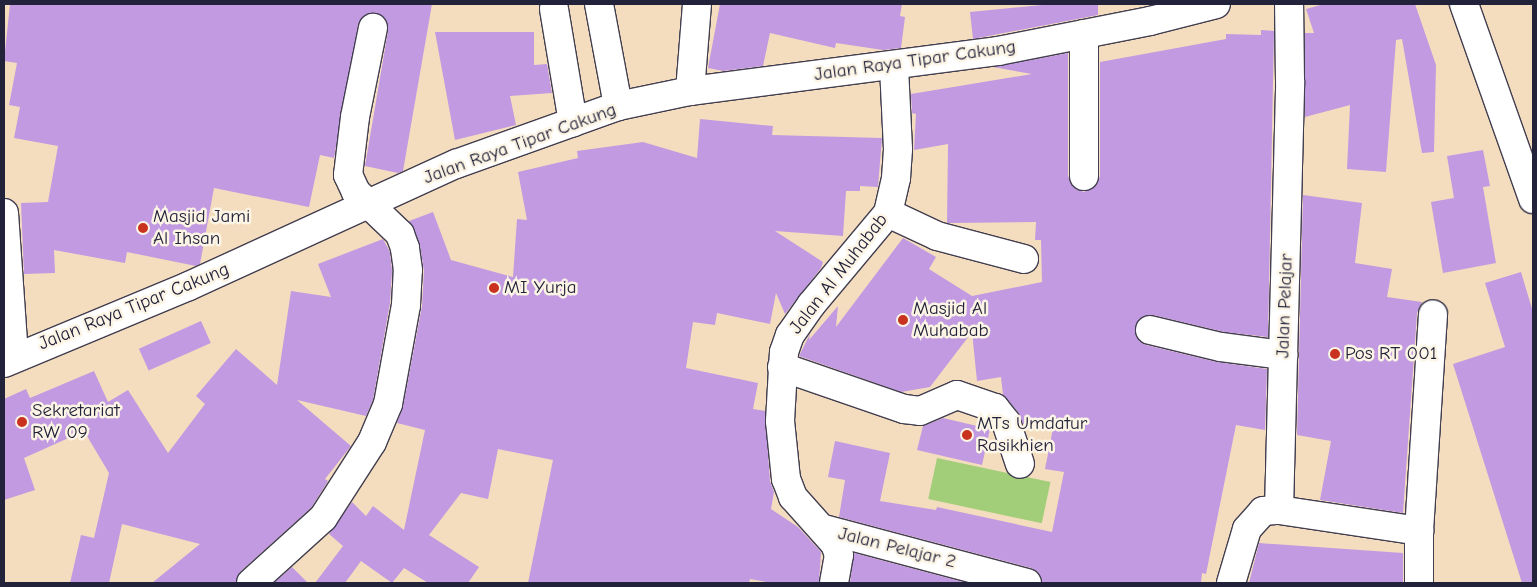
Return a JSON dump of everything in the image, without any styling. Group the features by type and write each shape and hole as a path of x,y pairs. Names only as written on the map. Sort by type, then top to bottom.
{"street":[{"path":"599,4 618,106"},
{"path":"690,90 697,4"},
{"name":"Jalan Raya Tipar Cakung","path":"9,360 189,286 456,164 618,106 690,90 894,66 998,51 1084,34 1216,4"},
{"name":"Jalan Pelajar","path":"1279,510 1290,81 1289,4"},
{"path":"1464,4 1533,199"},
{"path":"554,9 573,122"},
{"path":"251,583 323,518 372,442 388,404 401,341 408,270 400,234 356,192 348,175 355,117 373,28"},
{"path":"1084,34 1084,176"},
{"name":"Jalan Al Muhabab","path":"834,583 839,555 835,544 824,529 793,497 786,479 780,452 782,367 790,335 850,256 888,213 896,178 898,149 894,66"},
{"path":"4,213 9,360"},
{"path":"888,213 937,236 1024,259"},
{"path":"1419,583 1419,531 1433,314"},
{"path":"1150,330 1221,347 1283,355"},
{"path":"782,367 904,408 920,411 957,395 995,408 1006,422 1020,464"},
{"path":"1231,583 1247,528 1263,511 1279,510 1419,531"},
{"name":"Jalan Pelajar 2","path":"824,529 1027,583"}],"green space":[{"path":"937,458 1050,482 1042,523 928,499"}],"building":[{"path":"10,4 432,4 403,171 398,173 365,166 388,31 384,17 368,13 358,25 334,158 320,155 309,207 214,188 200,264 196,266 127,252 125,263 54,250 55,273 24,274 21,203 48,202 58,146 14,138 20,107 9,105 17,63 4,61"},
{"path":"720,4 902,4 900,16 905,17 901,48 883,50 836,43 835,48 770,33 763,66 723,71 708,68"},
{"path":"1053,4 1098,4 1098,15 973,39 970,12"},
{"path":"1324,4 1415,4 1436,65 1434,152 1422,153 1402,39 1396,40 1386,172 1347,169 1350,105 1305,117 1305,33 1314,33 1306,9"},
{"path":"1261,30 1274,31 1268,337 1224,332 1153,315 1139,319 1135,327 1139,341 1146,345 1217,362 1267,369 1265,430 1236,425 1206,574 1202,573 1201,583 1042,583 1038,572 1031,568 839,517 845,480 828,477 835,441 890,453 880,501 936,510 937,507 1052,532 1064,472 1045,469 1055,418 1023,424 1018,412 1003,395 1001,377 977,381 972,332 930,387 901,392 799,356 810,334 809,340 838,306 836,327 903,238 936,257 929,269 972,296 1042,282 1041,240 1035,240 1036,222 947,223 948,144 914,150 916,114 912,113 911,94 1032,74 993,67 1068,53 1068,176 1076,189 1084,192 1097,184 1100,176 1100,62 1226,39 1226,34 1261,35"},
{"path":"435,32 534,32 534,65 547,64 552,93 510,96 516,125 455,140"},
{"path":"700,119 773,126 772,135 882,138 878,187 860,186 860,191 846,191 843,236 775,231 823,262 821,268 785,314 776,293 770,324 717,313 715,325 693,322 686,368 758,383 753,409 765,411 770,481 774,492 771,509 798,527 821,552 819,583 772,583 750,579 749,583 528,583 553,460 498,449 488,499 461,493 429,535 479,567 468,583 428,583 404,568 392,583 361,561 345,583 315,583 343,546 329,534 352,502 366,516 373,506 404,530 425,430 397,423 403,407 422,306 424,271 420,246 409,221 433,212 451,260 513,277 517,219 527,220 518,172 578,158 577,151 643,142 697,158"},
{"path":"1483,150 1490,186 1483,187 1496,263 1443,273 1431,202 1454,198 1447,156"},
{"path":"1303,195 1362,203 1355,263 1392,269 1387,297 1422,302 1417,313 1403,513 1320,500 1331,441 1297,435"},
{"path":"383,239 390,252 392,271 390,303 373,400 366,416 297,400 351,446 325,479 328,481 311,508 241,571 236,583 152,583 200,544 122,524 109,583 70,583 81,535 94,538 109,473 84,431 24,458 35,490 4,500 4,399 26,389 30,398 94,371 108,402 128,390 168,453 205,404 196,396 236,349 277,385 291,291 331,297 318,264"},
{"path":"1521,272 1533,312 1533,583 1522,583 1453,364 1505,347 1485,283"},
{"path":"201,321 211,343 149,371 139,349"},
{"path":"943,418 990,429 982,465 917,450 923,426"},
{"path":"1259,543 1403,553 1403,583 1249,583"},
{"path":"854,553 967,583 850,583"},
{"path":"292,567 308,583 274,583"}],"place":[{"name":"Masjid Jami Al Ihsan","path":"143,228"},
{"name":"MI Yurja","path":"494,288"},
{"name":"Masjid Al Muhabab","path":"903,320"},
{"name":"Pos RT 001","path":"1335,354"},
{"name":"Sekretariat RW 09","path":"22,422"},
{"name":"MTs Umdatur Rasikhien","path":"967,435"}]}
